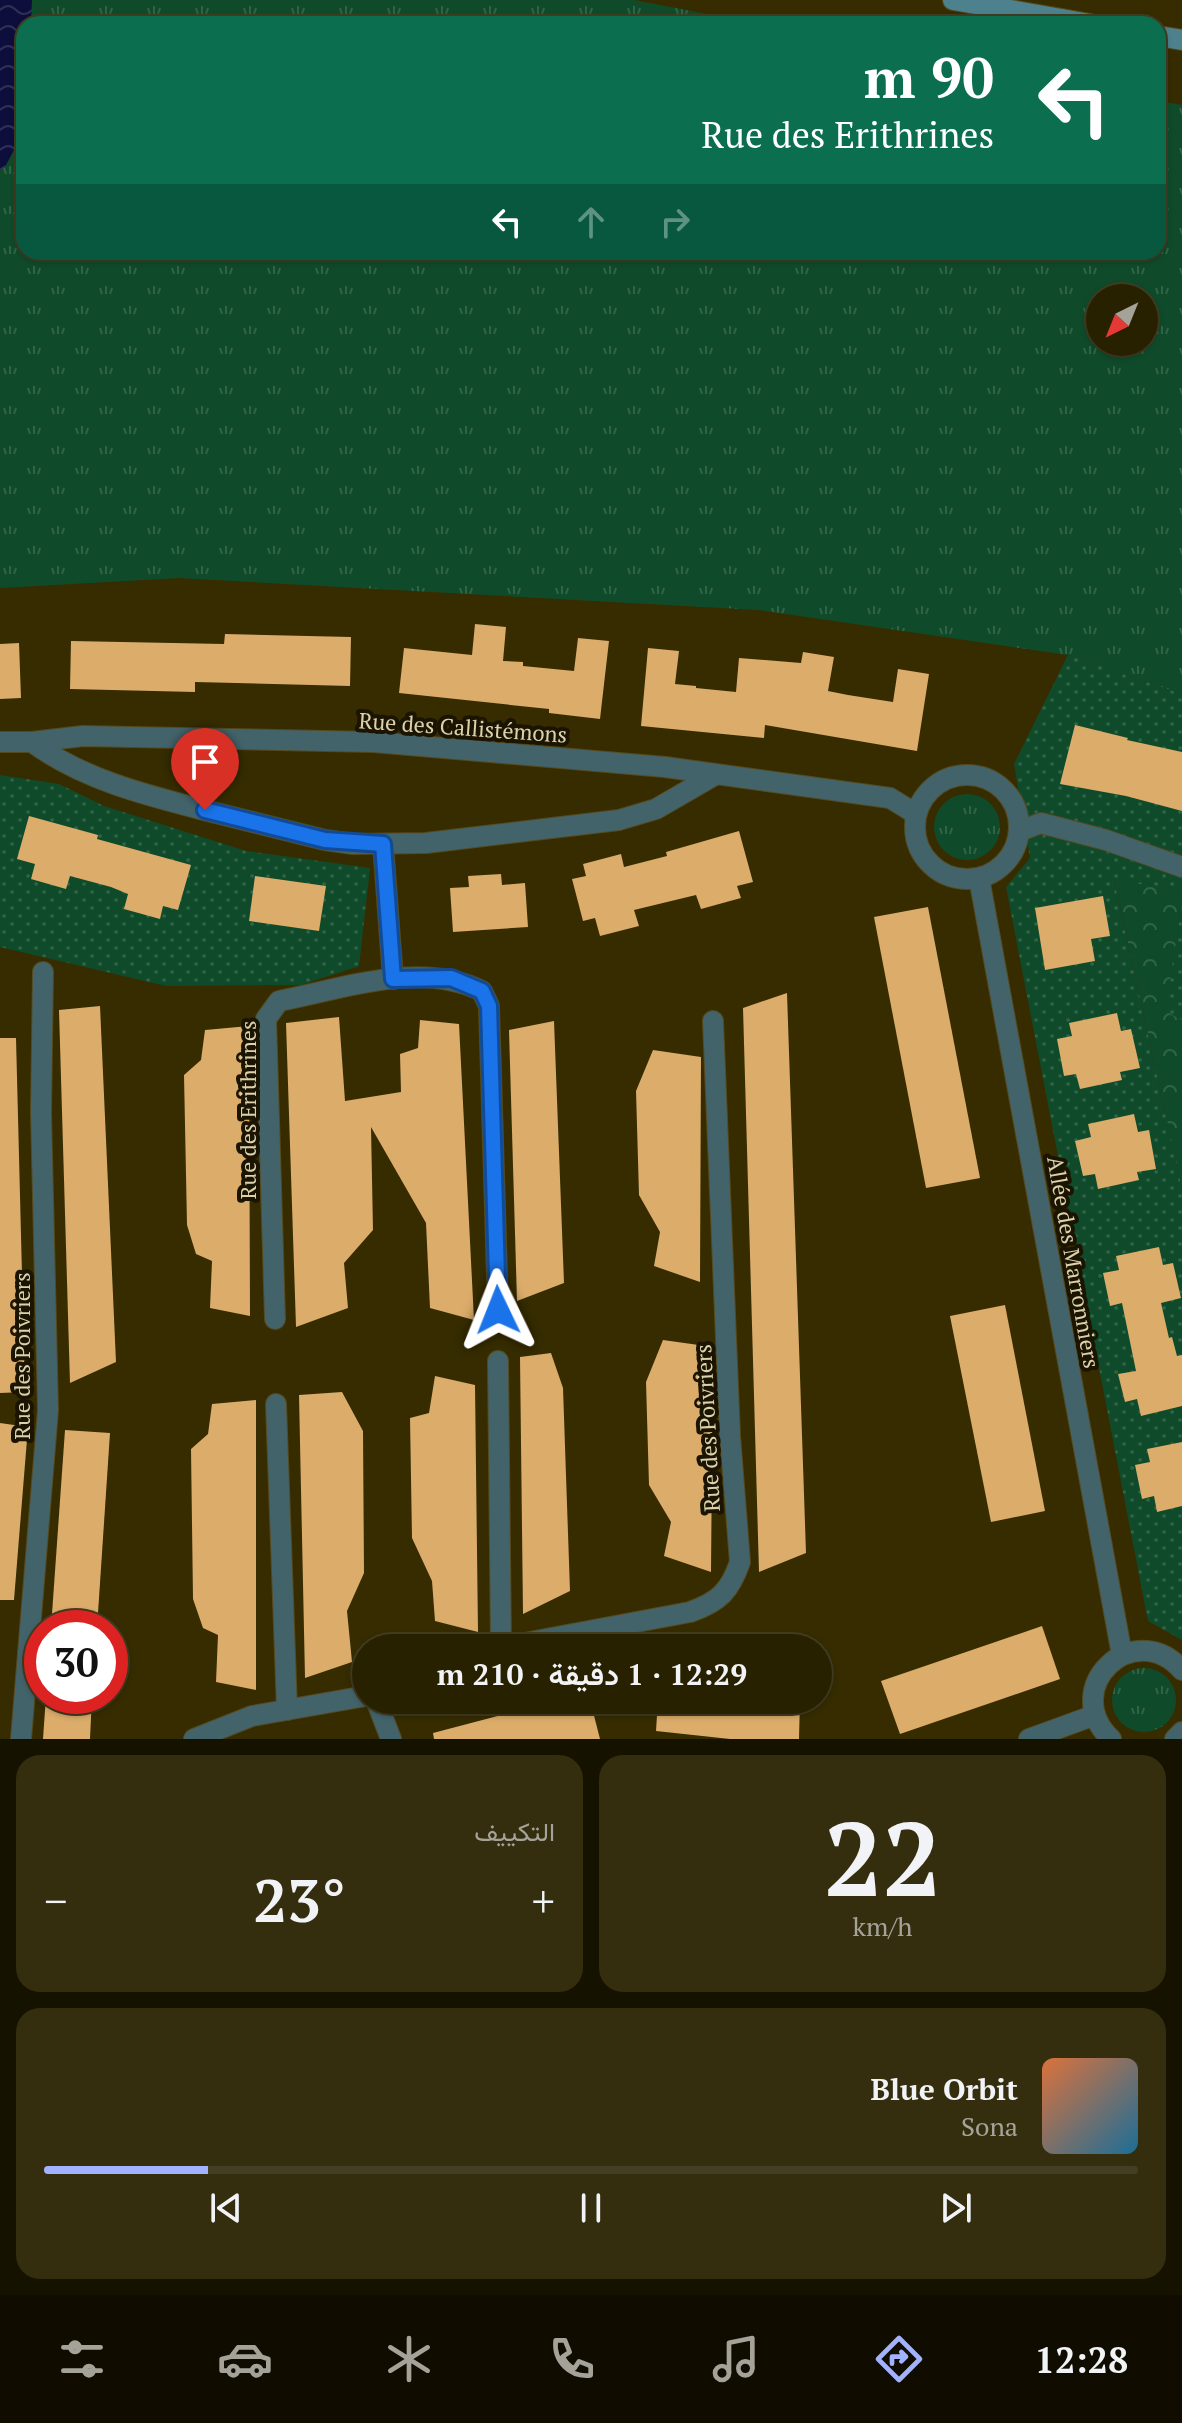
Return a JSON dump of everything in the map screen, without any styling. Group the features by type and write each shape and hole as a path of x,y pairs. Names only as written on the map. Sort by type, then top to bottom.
{"street":[{"path":"953,0 1044,16"},
{"name":"Rue des Callistémons","path":"0,742 83,736 374,742 665,767 890,798 916,814"},
{"path":"32,742 49,755 155,799 325,840 383,844 426,843 619,820 656,809 713,776"},
{"path":"958,775 975,775 992,781 1006,791 1015,806 1020,831 1016,847 1007,861 995,871 979,878 955,878 927,860 916,838 916,814 928,791 941,781 958,775"},
{"path":"1020,831 1041,823 1106,840 1182,867"},
{"path":"383,844 393,979"},
{"name":"Allée des Marronniers","path":"979,878 1122,1655"},
{"name":"Rue des Poivriers","path":"21,1739 48,1410 41,1112 43,972"},
{"name":"Rue des Erithrines","path":"275,1319 266,1019 279,1001 393,979 451,978 482,991 489,1006 498,1310"},
{"name":"Rue des Poivriers","path":"574,1634 690,1612 722,1596 734,1581 740,1562 730,1436 713,1021"},
{"path":"498,1361 500,1634"},
{"path":"276,1404 287,1710"},
{"path":"1111,1739 1095,1715 1093,1697 1097,1680 1107,1666 1122,1655 1138,1651 1155,1652 1170,1659 1182,1670"},
{"path":"194,1739 252,1716 352,1698"},
{"path":"381,1714 391,1739"},
{"path":"1029,1739 1095,1715"},
{"path":"1175,1739 1182,1732"}],"green space":[{"path":"0,0 634,0 717,16 16,16 16,260 1166,260 1166,102 1182,105 1182,694 1068,655 758,610 179,578 0,588"},
{"path":"1068,655 1182,694 1182,889 1114,881 1182,1189 1182,1640 1148,1621 1006,887 1030,858 1014,764"},
{"path":"0,775 59,784 104,806 246,851 370,868 359,966 301,985 166,986 0,947"},
{"path":"967,794 980,797 990,804 997,814 1000,827 997,840 990,850 980,857 967,860 954,857 944,850 937,840 934,827 937,814 944,804 954,797"},
{"path":"1114,880 1182,889 1166,1011 1182,1020 1182,1189"},
{"path":"1182,904 1182,1020 1165,1011"},
{"path":"1144,1668 1162,1674 1170,1682 1176,1700 1170,1718 1162,1726 1144,1732 1126,1726 1118,1718 1112,1700 1118,1682 1126,1674"}],"water":[{"path":"0,0 32,0 31,16 16,16 16,146 5,167 0,170"}],"building":[{"path":"475,624 506,627 503,661 523,662 523,666 574,671 578,638 609,641 600,719 549,713 549,709 399,693 404,648 472,655"},
{"path":"225,634 351,637 350,686 195,682 195,692 70,689 71,641 224,644"},
{"path":"19,643 21,698 0,699 0,644"},
{"path":"648,648 679,651 675,684 736,692 739,658 801,663 803,652 834,657 828,691 848,695 893,702 898,669 929,674 917,751 765,725 764,738 641,726"},
{"path":"1075,725 1182,752 1182,811 1126,796 1060,784"},
{"path":"29,816 191,865 178,910 163,906 160,919 124,909 128,894 111,887 70,876 66,889 31,879 35,864 17,859"},
{"path":"739,831 753,882 737,886 741,898 701,909 696,895 634,910 639,926 600,936 595,918 583,921 572,879 586,876 583,864 621,854 624,867"},
{"path":"501,874 502,885 525,883 528,927 453,932 450,888 469,887 468,876"},
{"path":"255,876 326,886 319,931 249,921"},
{"path":"1103,896 1110,936 1091,939 1095,961 1045,970 1035,908"},
{"path":"928,907 980,1178 926,1188 874,917"},
{"path":"787,993 806,1553 759,1572 743,1008"},
{"path":"100,1006 116,1362 70,1383 59,1010"},
{"path":"1117,1013 1121,1031 1131,1029 1140,1068 1120,1072 1122,1080 1080,1089 1076,1074 1064,1076 1057,1039 1072,1036 1069,1023"},
{"path":"339,1017 345,1101 401,1092 400,1054 418,1048 420,1020 459,1024 474,1320 430,1308 426,1223 371,1127 373,1230 344,1263 348,1308 296,1327 286,1023"},
{"path":"554,1021 564,1283 517,1301 509,1030"},
{"path":"249,1026 250,1316 210,1308 212,1261 196,1254 187,1225 184,1075 201,1060 205,1030"},
{"path":"0,1038 16,1038 25,1392 0,1393"},
{"path":"653,1050 701,1057 700,1282 654,1266 660,1232 639,1195 636,1091"},
{"path":"1134,1114 1138,1132 1149,1130 1156,1169 1137,1172 1139,1180 1098,1189 1095,1174 1083,1176 1075,1141 1091,1137 1088,1124"},
{"path":"1159,1247 1163,1265 1173,1263 1181,1298 1161,1303 1169,1338 1172,1337 1177,1356 1182,1355 1182,1406 1141,1416 1137,1399 1125,1402 1118,1374 1136,1371 1122,1303 1110,1306 1103,1273 1119,1270 1116,1256"},
{"path":"1005,1305 1045,1511 991,1522 950,1316"},
{"path":"663,1340 713,1347 711,1572 664,1556 671,1522 649,1485 646,1382"},
{"path":"551,1353 563,1388 570,1591 523,1614 520,1357"},
{"path":"435,1376 475,1385 478,1632 435,1621 432,1581 412,1538 410,1418 429,1413"},
{"path":"342,1392 363,1431 364,1573 347,1611 352,1662 305,1678 299,1395"},
{"path":"256,1400 256,1690 216,1682 218,1635 203,1628 193,1599 191,1449 208,1434 212,1404"},
{"path":"0,1423 28,1427 14,1600 0,1600"},
{"path":"65,1430 110,1433 98,1610 52,1610"},
{"path":"1182,1442 1182,1506 1157,1512 1154,1496 1142,1499 1135,1465 1150,1462 1147,1449"},
{"path":"1042,1626 1060,1679 900,1734 881,1681"},
{"path":"45,1714 91,1714 90,1739 43,1739"},
{"path":"506,1714 594,1714 600,1739 434,1739 433,1733"},
{"path":"657,1714 800,1714 799,1739 730,1739 656,1731"}],"route":[{"path":"205,810 325,840 383,844 393,979 451,978 482,991 489,1006 498,1310"}]}
